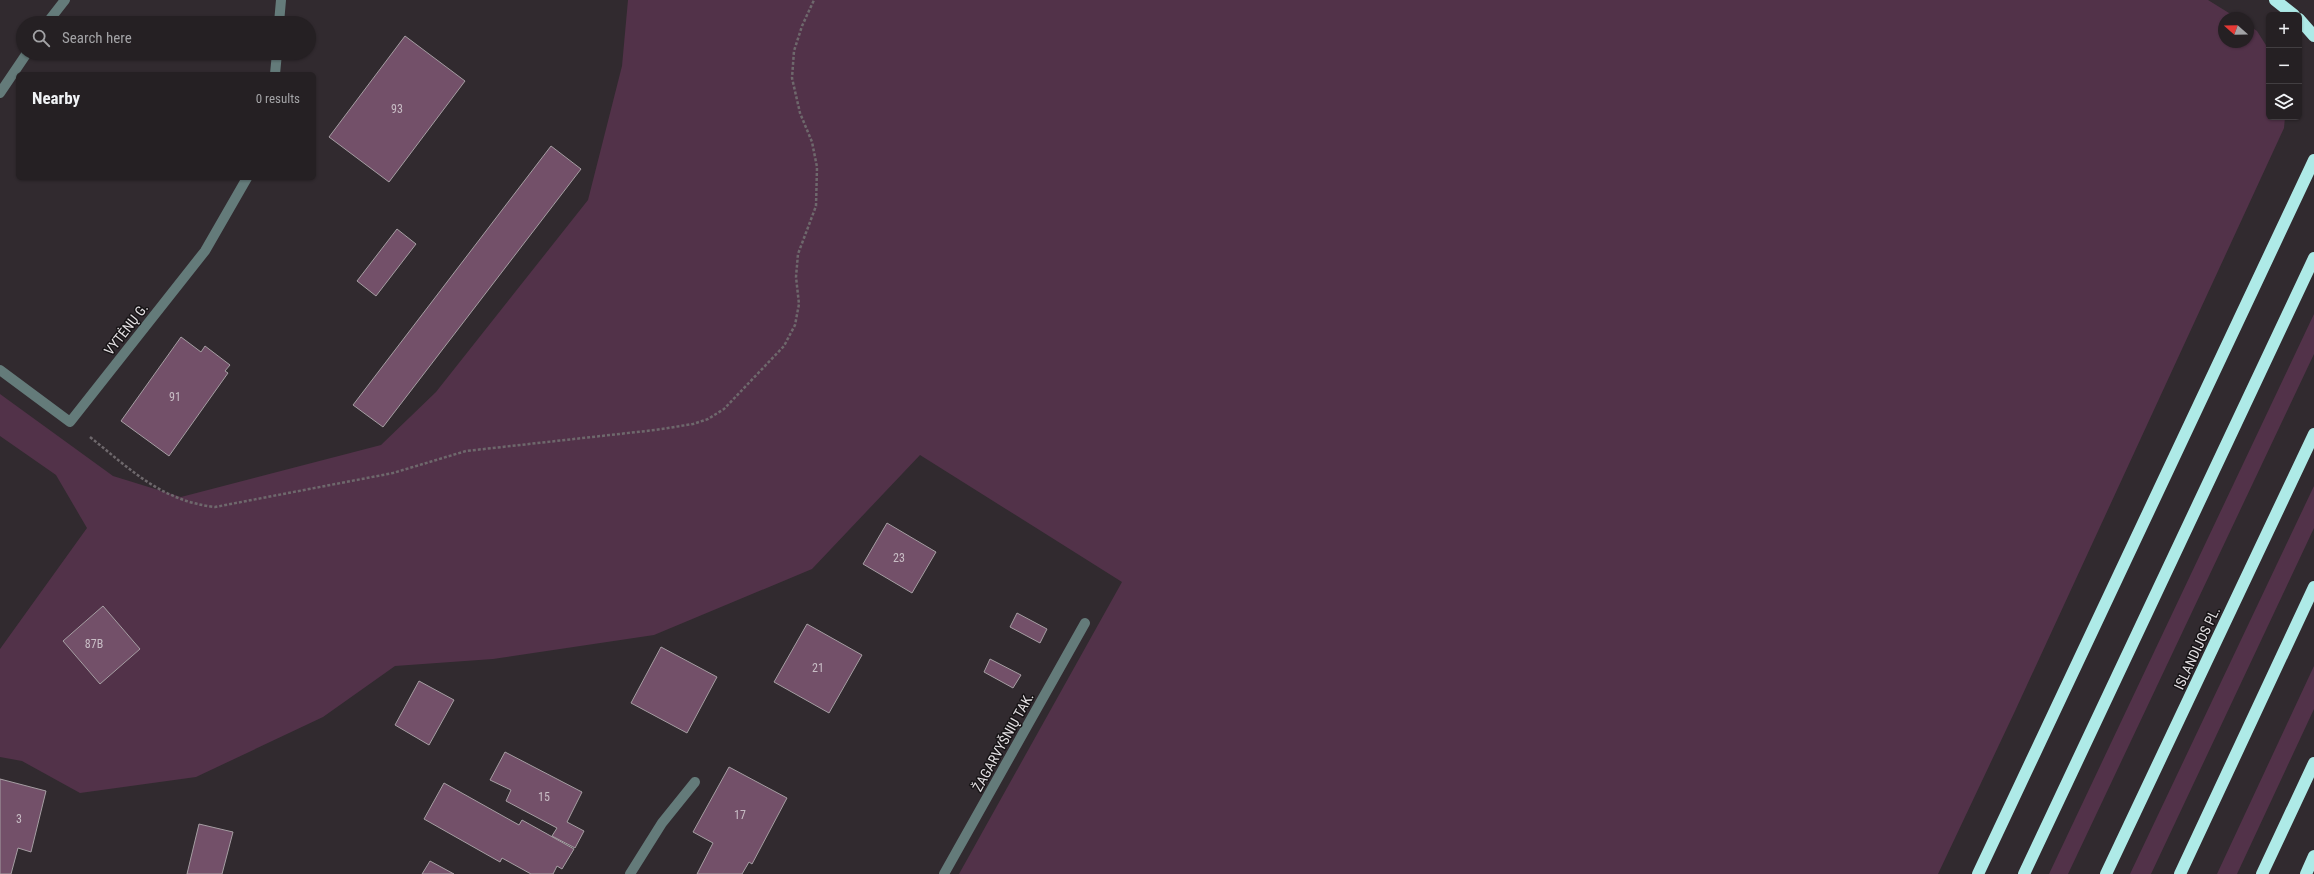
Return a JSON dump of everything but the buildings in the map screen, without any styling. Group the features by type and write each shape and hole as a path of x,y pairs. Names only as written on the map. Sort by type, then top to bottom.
{"highway":[{"path":"2274,0 2290,12"},
{"path":"2302,23 2314,36"},
{"path":"1978,874 2314,160"},
{"path":"2024,874 2314,258"},
{"name":"ISLANDIJOS PL.","path":"2106,874 2314,434"},
{"path":"2180,874 2314,587"},
{"path":"2262,874 2314,763"},
{"path":"2306,874 2314,856"}],"street":[{"path":"53,16 65,0"},
{"path":"280,16 281,0"},
{"path":"0,93 22,60"},
{"path":"275,72 276,60"},
{"name":"VYTĖNŲ G.","path":"70,422 205,251 246,180"},
{"path":"0,370 70,422"},
{"name":"ŽAGARVYŠNIŲ TAK.","path":"944,874 1085,623"},
{"path":"630,874 662,823 695,782"}],"path":[{"path":"70,422 148,483 167,495 194,504 215,507 393,473 466,451 655,430 708,419 724,409 775,356 784,346 795,325 799,304 796,277 798,254 816,206 817,167 812,142 800,113 792,72 794,51 802,26 814,0"}],"shaded area":[{"path":"628,0 2208,0 2227,12 2218,12 2218,48 2254,48 2254,29 2257,31 2266,45 2266,120 2285,120 2284,128 2015,711 1938,874 959,874 1122,582 920,455 812,569 654,635 493,659 395,666 323,717 196,777 80,793 22,761 0,757 0,649 87,528 56,475 0,436 0,394 113,476 181,497 381,445 436,392 588,200 622,66"},
{"path":"2314,314 2314,354 2068,874 2049,874"},
{"path":"2314,486 2314,528 2151,874 2130,874"},
{"path":"2314,666 2314,709 2237,874 2217,874"}]}
